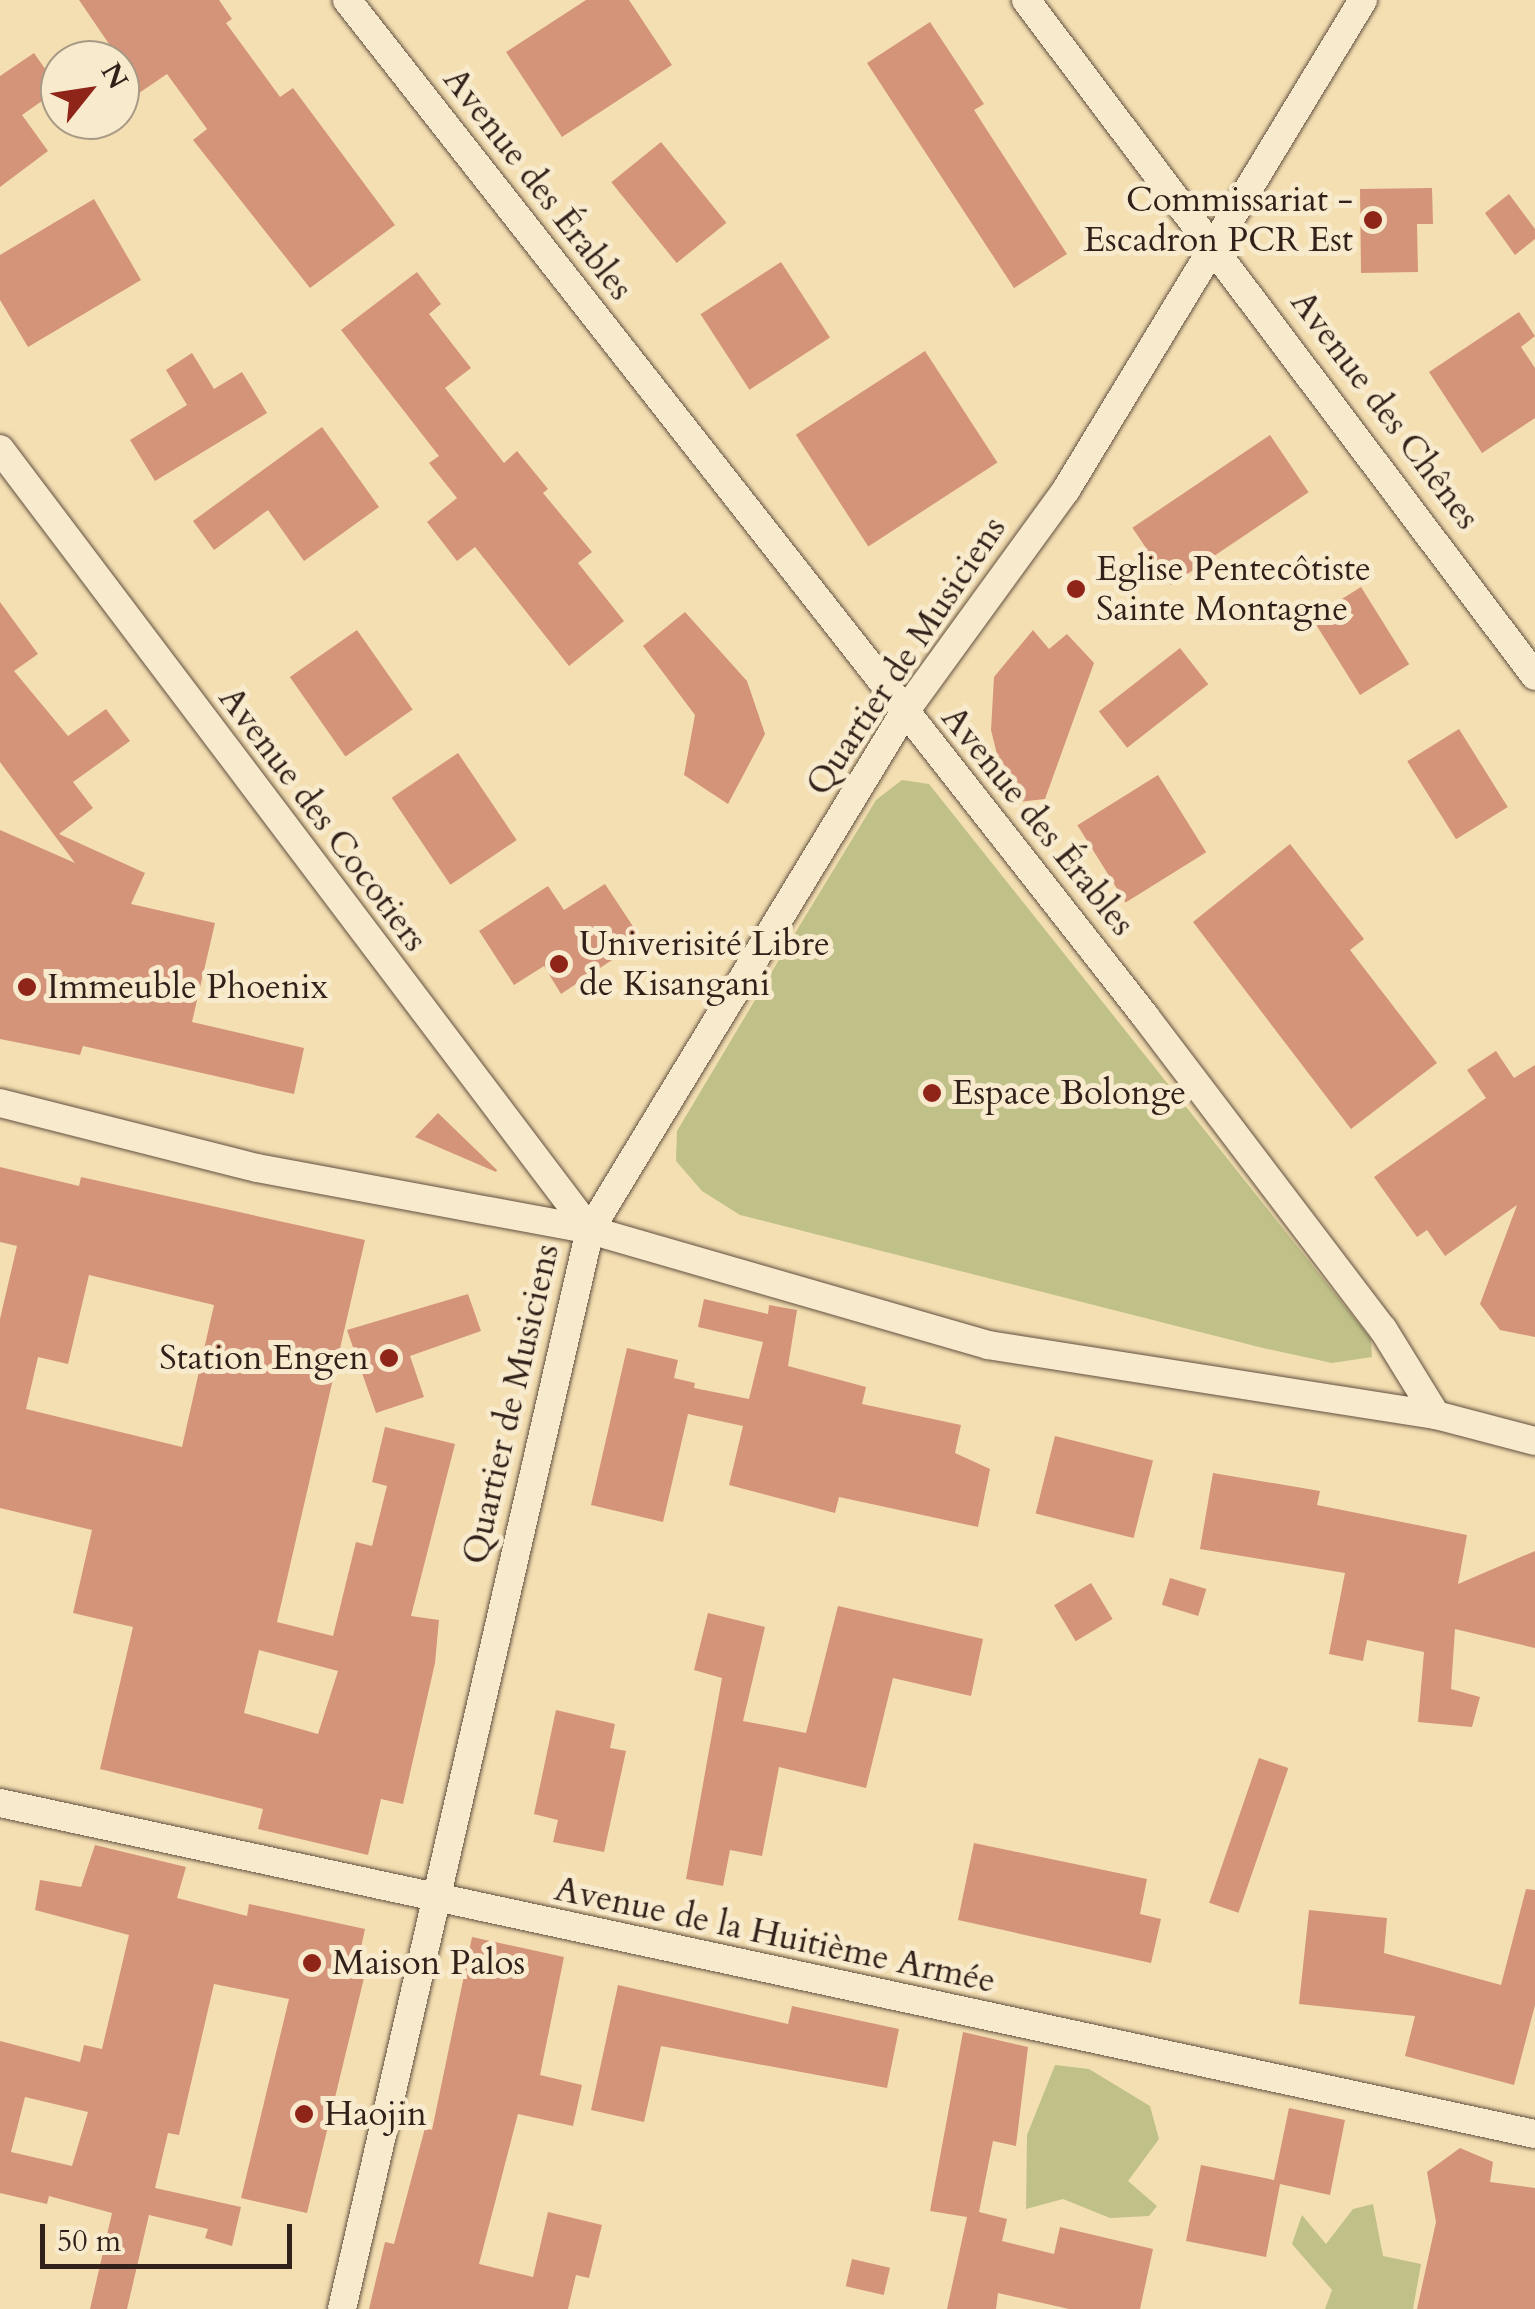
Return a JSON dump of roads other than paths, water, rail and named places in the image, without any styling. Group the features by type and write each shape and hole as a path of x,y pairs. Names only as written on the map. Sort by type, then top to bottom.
{"street":[{"name":"Avenue des Érables","path":"346,0 1335,1265 1436,1415"},
{"name":"Avenue des Chênes","path":"1026,0 1216,246 1535,676"},
{"name":"Quartier de Musiciens","path":"342,2309 590,1230 904,713 1066,490 1363,0"},
{"name":"Avenue des Cocotiers","path":"0,449 590,1230"},
{"path":"0,1103 256,1168 590,1230 988,1345 1436,1415 1535,1441"},
{"name":"Avenue de la Huitième Armée","path":"0,1803 435,1901 1535,2134"}],"place":[{"name":"Commissariat - Escadron PCR Est","path":"1373,220"},
{"name":"Eglise Pentecôtiste Sainte Montagne","path":"1076,589"},
{"name":"Univerisité Libre de Kisangani","path":"559,964"},
{"name":"Immeuble Phoenix","path":"27,987"},
{"name":"Espace Bolonge","path":"932,1093"},
{"name":"Station Engen","path":"389,1358"},
{"name":"Maison Palos","path":"312,1963"},
{"name":"Haojin","path":"304,2114"}]}
